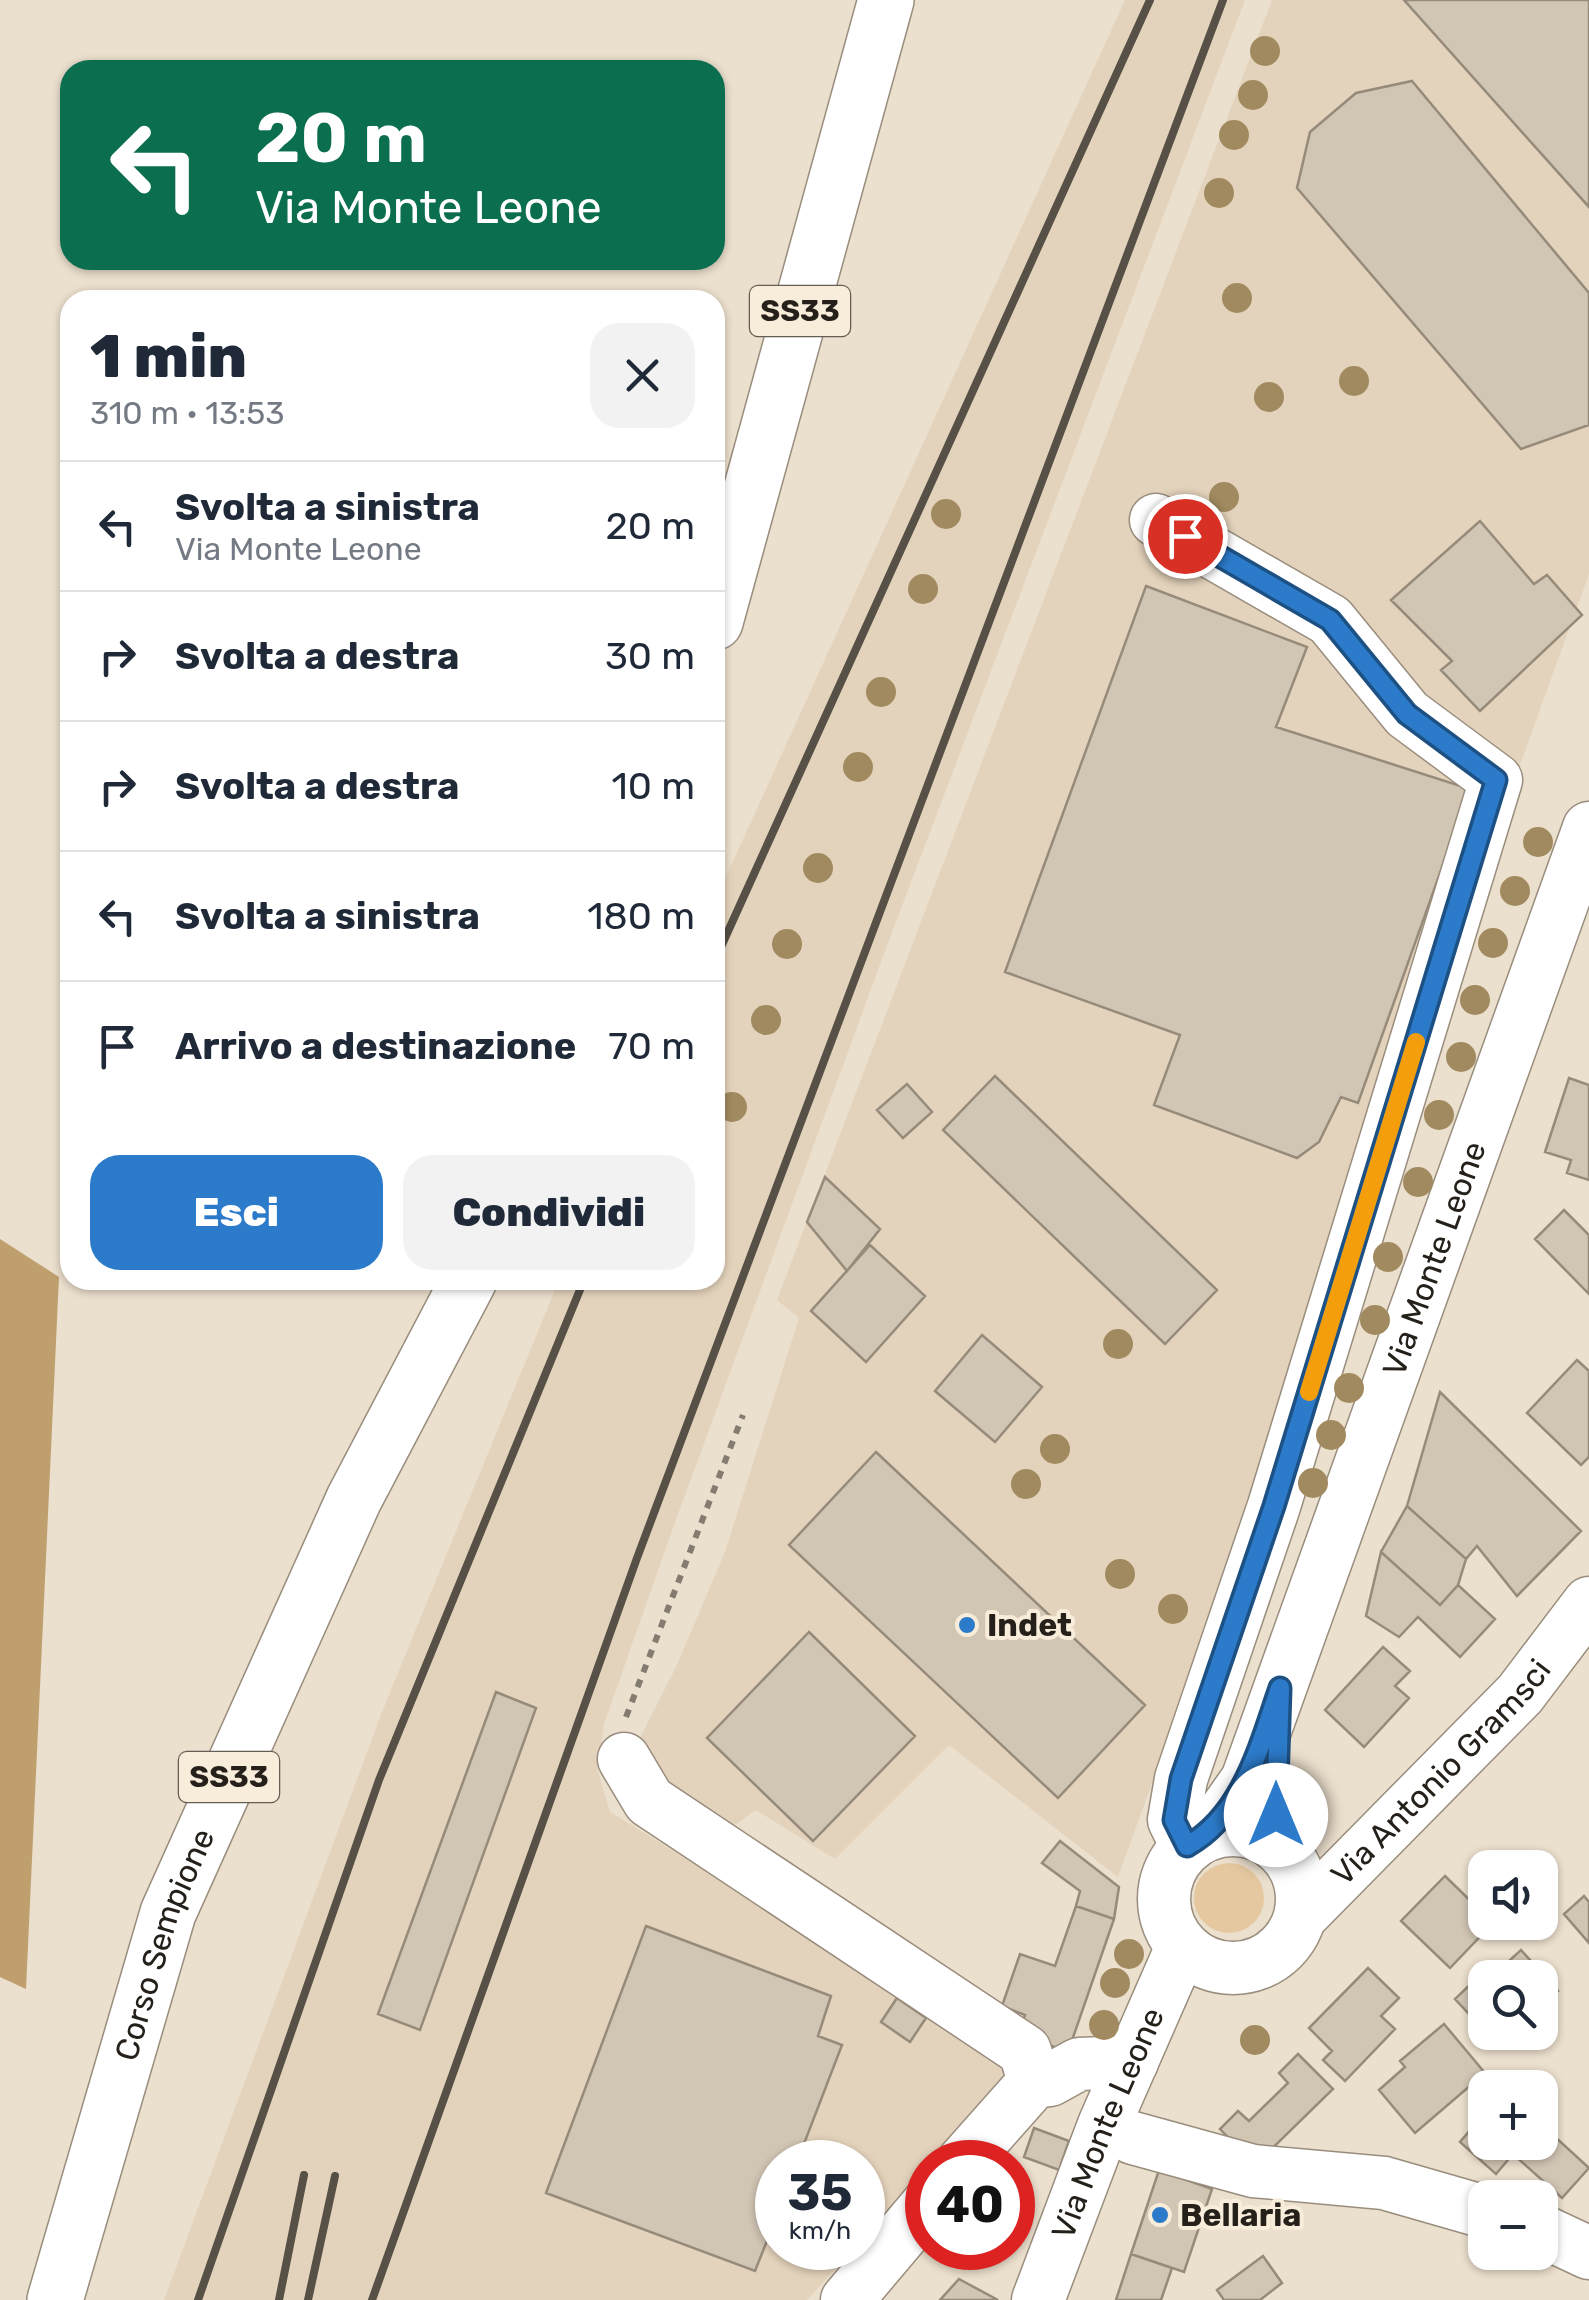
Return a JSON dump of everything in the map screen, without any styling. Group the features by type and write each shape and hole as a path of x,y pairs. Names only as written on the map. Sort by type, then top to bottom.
{"main road":[{"name":"SS33","path":"725,586 886,0"},
{"name":"Corso Sempione","path":"55,2300 168,1913 354,1499 465,1290"}],"street":[{"path":"1156,520 1330,620 1407,714 1496,780 1274,1506 1181,1779 1174,1820 1198,1840"},
{"name":"Via Monte Leone","path":"1198,1840 1247,1780 1589,828"},
{"name":"Via Antonio Gramsci","path":"1282,1851 1340,1831 1507,1668 1581,1611"},
{"name":"Via Antonio Gramsci","path":"1300,1917 1520,1694 1581,1611"},
{"name":"Via Monte Leone","path":"1280,1688 1275,1785 1282,1851"},
{"path":"624,1759 648,1800 1025,2051 1042,2081 1118,2132 1253,2170 1384,2184 1468,2207"},
{"path":"1235,1830 1260,1835 1282,1851 1302,1890 1300,1917 1288,1941 1262,1962 1240,1968 1198,1957 1164,1906 1172,1864 1198,1840 1235,1830"},
{"name":"Via Monte Leone","path":"1072,2300 1118,2132 1132,2062 1198,1957"},
{"name":"Via Monte Leone","path":"1038,2300 1198,1957"},
{"path":"984,2140 1042,2081 1079,2064 1132,2062"},
{"path":"847,2300 905,2231"},
{"path":"1558,2238 1589,2252"}],"path":[{"path":"624,1759 624,1723 743,1415"}],"shaded area":[{"path":"1125,0 1245,0 885,951 674,1525 604,1724 597,1769 610,1812 999,2051 1010,2068 997,2092 953,2140 905,2140 905,2192 885,2215 885,2140 755,2140 755,2270 835,2270 807,2300 164,2300 382,1712 555,1290 725,1290 725,879"},
{"path":"1272,0 1589,0 1589,574 1118,1877 949,1745 835,1859 756,1810 731,1828 653,1775 638,1742 676,1667 725,1552 799,1318 777,1300"},
{"path":"0,1239 59,1277 26,1989 0,1977"},
{"path":"1229,1863 1243,1865 1254,1873 1262,1884 1262,1912 1254,1923 1243,1931 1229,1933 1215,1931 1204,1923 1196,1912 1194,1898 1196,1884 1204,1873 1215,1865"}],"building":[{"path":"1404,0 1589,0 1589,207"},
{"path":"1412,81 1589,293 1589,425 1521,449 1297,188 1310,132 1356,93"},
{"path":"1480,521 1534,584 1547,575 1582,615 1480,711 1441,670 1452,661 1391,600"},
{"path":"1146,586 1307,647 1276,727 1470,789 1358,1103 1341,1097 1319,1142 1297,1158 1154,1105 1180,1035 1005,972"},
{"path":"995,1076 1217,1290 1165,1344 943,1130"},
{"path":"1569,1078 1589,1085 1589,1180 1567,1173 1571,1160 1545,1152"},
{"path":"907,1084 932,1112 903,1138 877,1110"},
{"path":"825,1177 880,1229 847,1271 807,1222"},
{"path":"1564,1210 1589,1235 1589,1294 1535,1239"},
{"path":"870,1245 925,1296 866,1362 811,1311"},
{"path":"982,1335 1042,1387 995,1442 935,1391"},
{"path":"1577,1360 1589,1371 1589,1457 1581,1465 1527,1413"},
{"path":"1440,1392 1581,1531 1517,1596 1477,1546 1466,1559 1407,1506"},
{"name":"Indet","path":"876,1452 1145,1705 1058,1798 789,1545"},
{"path":"1407,1506 1466,1559 1458,1585 1440,1605 1381,1552"},
{"path":"1381,1552 1440,1605 1458,1585 1495,1619 1460,1657 1418,1617 1399,1637 1366,1616"},
{"path":"809,1632 915,1736 813,1841 707,1738"},
{"path":"1383,1647 1410,1671 1395,1686 1409,1698 1364,1747 1325,1710"},
{"path":"496,1692 536,1708 420,2030 378,2014"},
{"path":"1060,1841 1119,1887 1114,1919 1076,1906 1080,1891 1042,1863"},
{"path":"1445,1876 1468,1898 1468,1940 1477,1940 1450,1968 1401,1921"},
{"path":"1584,1896 1589,1902 1589,1943 1564,1914"},
{"path":"1076,1906 1114,1919 1068,2052 1019,2034 1025,2015 1002,2006 1020,1954 1055,1966"},
{"path":"646,1926 831,1996 818,2036 842,2045 805,2140 755,2140 755,2271 546,2193"},
{"path":"1521,1950 1530,1960 1510,1960"},
{"path":"1368,1968 1399,1998 1381,2016 1395,2029 1345,2081 1323,2060 1332,2051 1309,2028"},
{"path":"1468,1987 1468,2013 1455,1999"},
{"path":"897,1998 926,2018 910,2042 881,2022"},
{"path":"1444,2024 1482,2070 1468,2070 1468,2088 1415,2133 1379,2090 1405,2067 1400,2061"},
{"path":"1298,2054 1333,2089 1255,2165 1220,2129 1238,2111 1249,2121 1288,2083 1279,2073"},
{"path":"1034,2128 1069,2141 1059,2170 1035,2161 1035,2140 1030,2140"},
{"path":"1468,2133 1468,2149 1460,2142"},
{"path":"1558,2140 1589,2168 1562,2198 1558,2194 1558,2180 1542,2180 1520,2160 1558,2160"},
{"path":"1480,2160 1508,2160 1496,2174"},
{"path":"1159,2170 1212,2189 1184,2272 1131,2254"},
{"path":"1131,2254 1172,2268 1161,2300 1116,2300"},
{"path":"1263,2256 1282,2283 1260,2300 1224,2300 1217,2290"},
{"path":"959,2279 998,2300 940,2300"}],"railway":[{"path":"725,938 1150,0"},
{"path":"372,2300 637,1558 1223,0"},
{"path":"198,2300 379,1780 580,1290"},
{"path":"279,2300 304,2175"},
{"path":"308,2300 335,2176"}],"slow traffic":[{"path":"1309,1392 1416,1042"}],"place":[{"name":"Indet","path":"967,1625"},
{"name":"Bellaria","path":"1160,2215"}],"route":[{"path":"1185,536 1330,620 1407,714 1496,780 1274,1506 1181,1779 1174,1820 1187,1846 1209,1834 1247,1780 1280,1688 1276,1815"}]}
